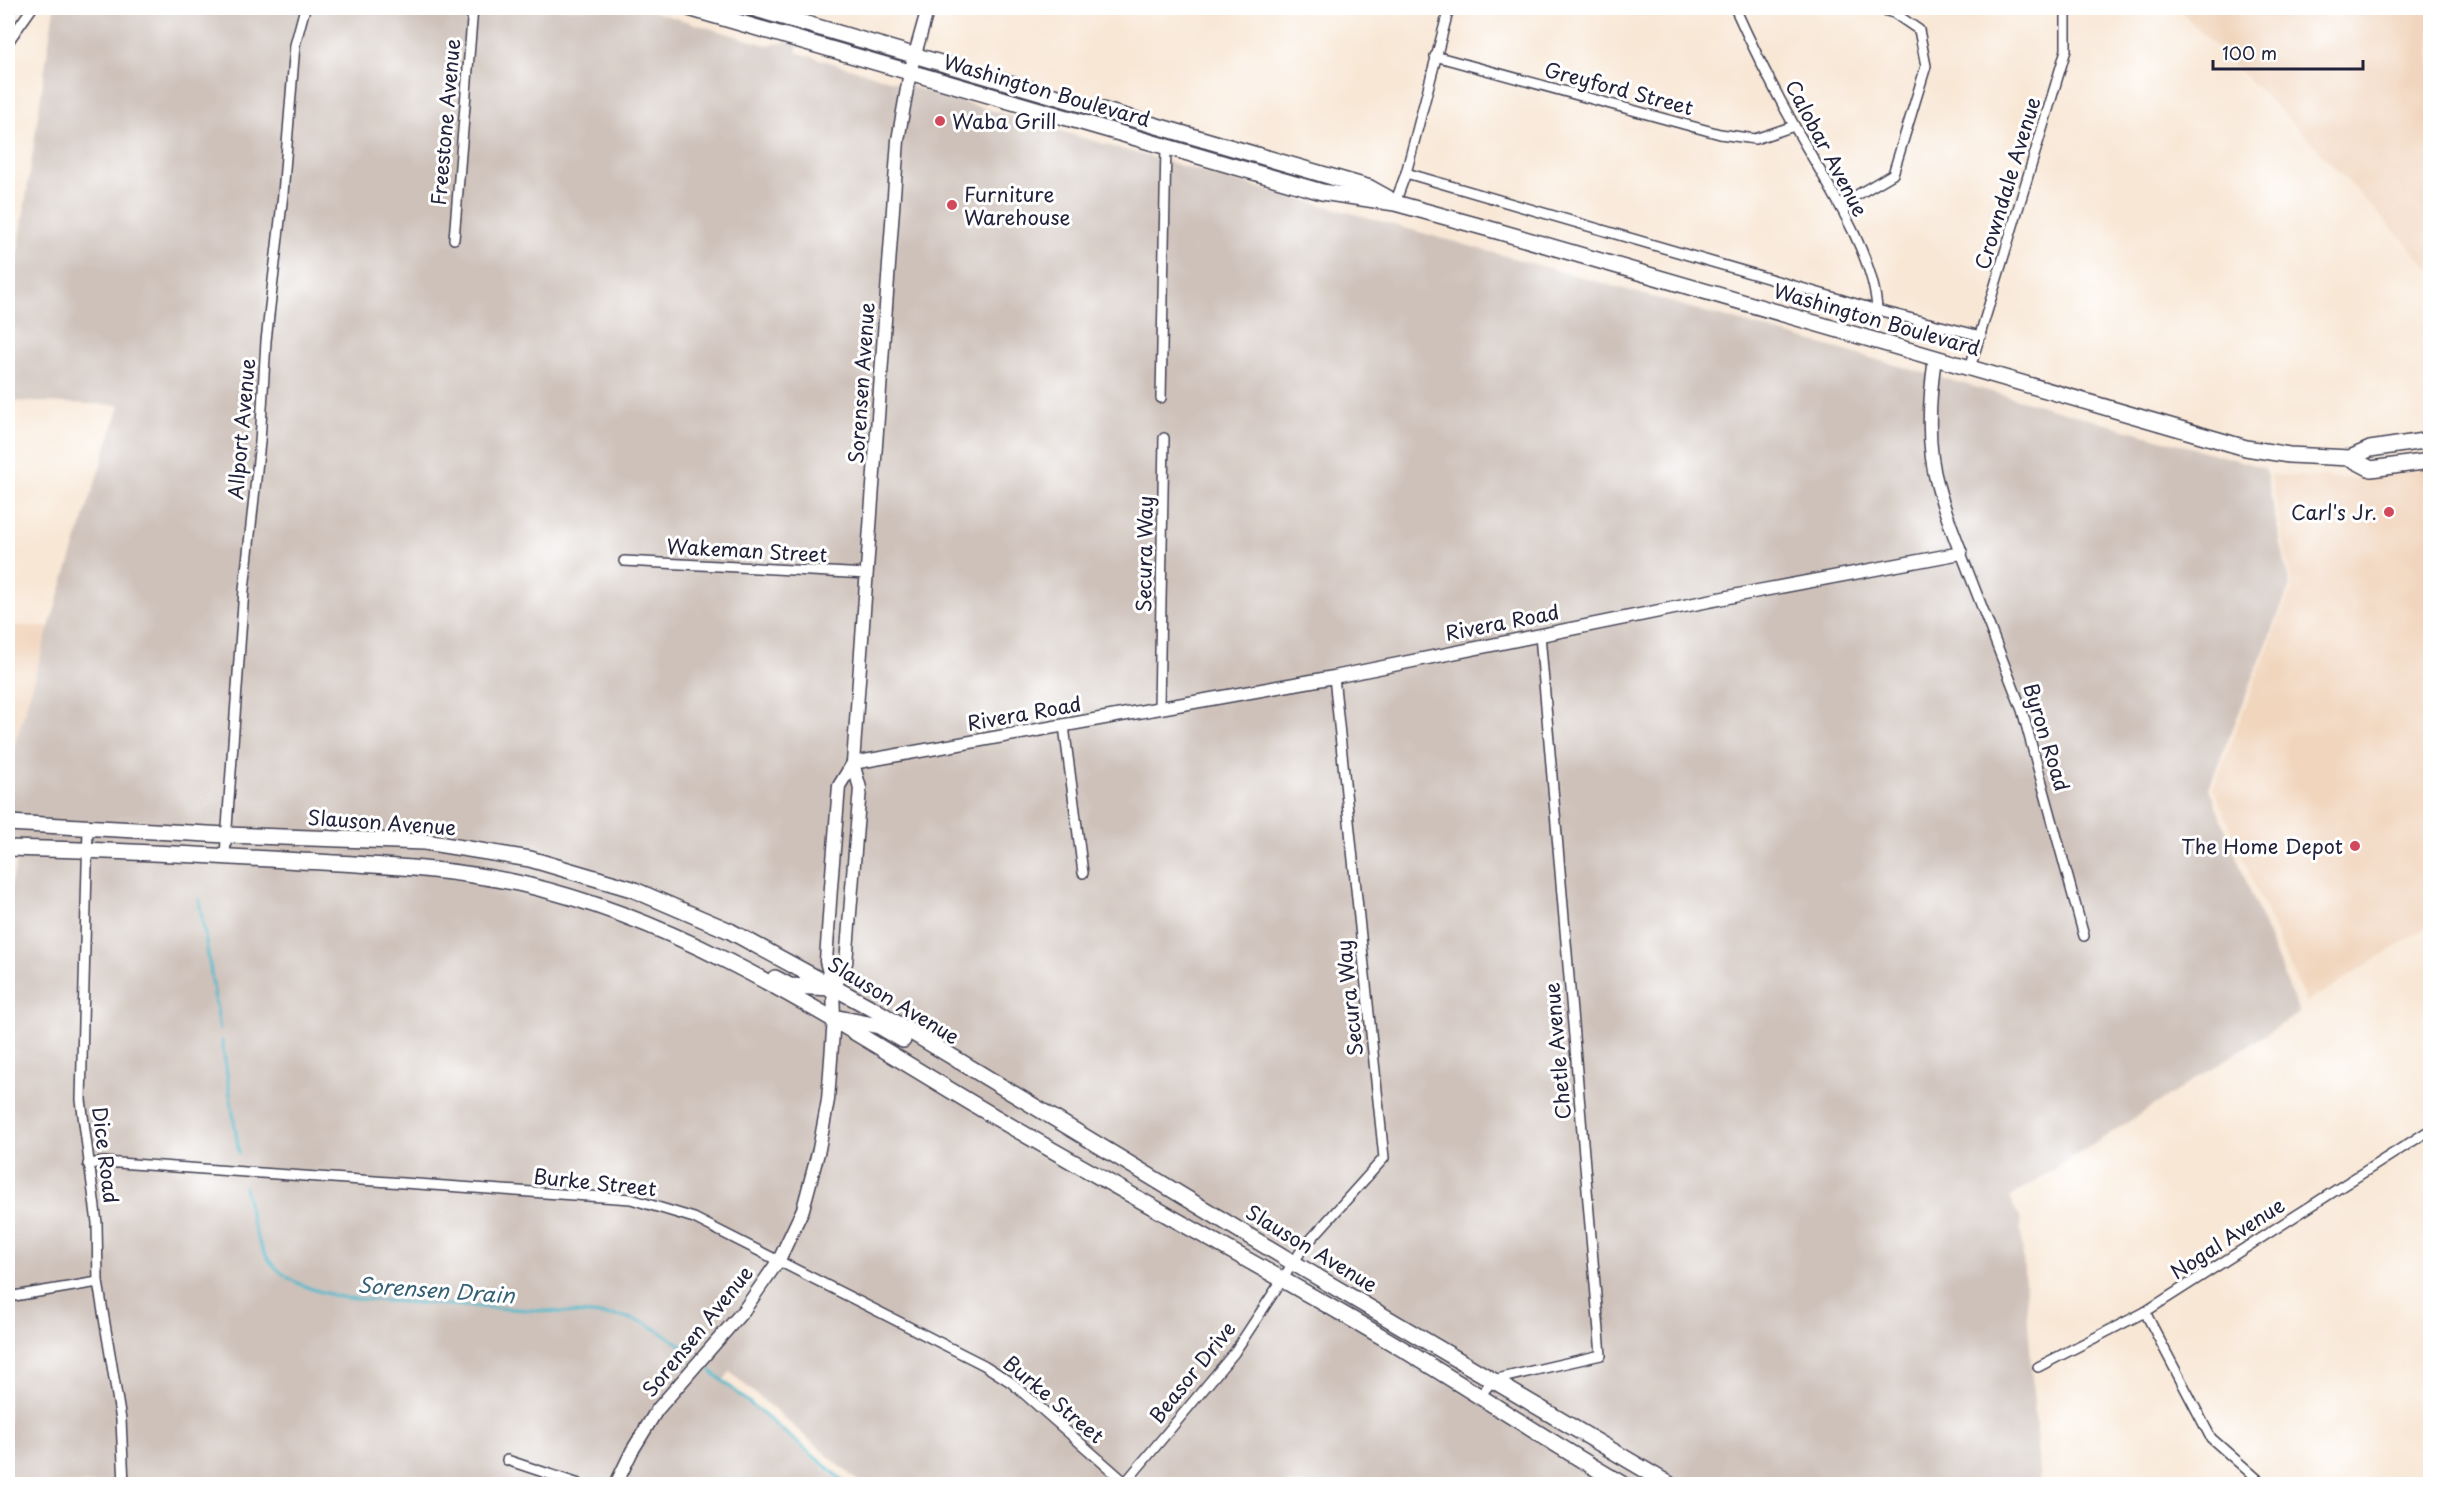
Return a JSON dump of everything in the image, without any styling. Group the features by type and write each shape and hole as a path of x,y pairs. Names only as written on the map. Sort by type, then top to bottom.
{"main road":[{"name":"Washington Boulevard","path":"689,8 721,12 910,72 1322,192 1395,203 2246,448 2289,455 2350,458 2371,469 2430,461"},
{"name":"Washington Boulevard","path":"752,8 1370,188 1395,203"},
{"name":"Washington Boulevard","path":"2350,458 2370,449 2430,440"},
{"name":"Slauson Avenue","path":"8,823 226,835 425,842 530,859 632,889 699,916 802,969 874,1010 1292,1262 1669,1485"},
{"name":"Slauson Avenue","path":"8,848 225,855 420,868 523,884 621,913 700,946 834,1018 865,1041 962,1098 1379,1335 1622,1485"},
{"path":"700,946 717,946 790,986 833,988"},
{"path":"834,1018 879,1026 938,1057 947,1055"}],"street":[{"path":"9,35 32,8"},
{"name":"Allport Avenue","path":"225,855 266,342 283,194 296,45 305,8"},
{"name":"Freestone Avenue","path":"454,239 473,8"},
{"name":"Sorensen Avenue","path":"833,988 846,963 860,788 853,764 897,149 910,72 928,8"},
{"path":"1395,203 1406,173 1449,9 1438,8"},
{"name":"Calobar Avenue","path":"1735,8 1794,126 1840,205 1876,289 1877,310"},
{"path":"1840,205 1893,174 1926,66 1919,30 1894,13 1876,8"},
{"name":"Crowndale Avenue","path":"1970,368 2066,50 2066,10 2063,8"},
{"name":"Greyford Street","path":"1435,56 1720,134 1755,139 1794,126"},
{"path":"1161,398 1166,146"},
{"name":"Washington Boulevard","path":"1406,173 1877,310 1981,336"},
{"path":"1935,358 1931,388 1932,451 1937,486 1961,553"},
{"name":"Secura Way","path":"1159,708 1164,438"},
{"name":"Rivera Road","path":"853,764 1334,676 1961,553"},
{"name":"Byron Road","path":"1961,553 2022,710 2084,936"},
{"name":"Wakeman Street","path":"624,561 867,574"},
{"name":"Chetle Avenue","path":"1493,1380 1601,1355 1540,634"},
{"name":"Secura Way","path":"1282,1280 1292,1262 1384,1158 1334,676"},
{"path":"1064,726 1083,873"},
{"name":"Sorensen Avenue","path":"616,1485 632,1451 657,1410 744,1310 779,1260 802,1209 819,1149 828,1100 834,1018 833,988 826,962 839,786 853,764"},
{"name":"Dice Road","path":"88,828 81,1100 97,1223 98,1282 121,1420 124,1485"},
{"name":"Nogal Avenue","path":"2038,1367 2145,1312 2430,1130"},
{"name":"Burke Street","path":"88,1164 104,1161 631,1200 694,1218 994,1371 1012,1383 1126,1484"},
{"name":"Beasor Drive","path":"1126,1484 1234,1353 1282,1280"},
{"path":"8,1297 98,1282"},
{"path":"2145,1312 2211,1438 2263,1485"},
{"path":"1479,1397 1493,1380"},
{"path":"507,1460 579,1485"}],"shaded area":[{"path":"54,8 642,8 766,45 800,40 796,52 1107,145 2265,468 2290,586 2209,788 2299,1013 2009,1198 2020,1217 2040,1482 2043,1484 861,1484 730,1372 723,1381 842,1484 8,1484 8,893 17,861 8,860 8,768 49,627 120,405 8,401 8,319"},
{"path":"2177,8 2430,8 2430,269 2312,143"},
{"path":"2430,468 2430,925 2306,1003 2213,788 2292,587 2271,475 2363,479"},
{"path":"8,625 49,627 8,768"}],"waterway":[{"name":"Sorensen Drain","path":"199,899 220,1029"},
{"name":"Sorensen Drain","path":"222,1041 239,1153"},
{"name":"Sorensen Drain","path":"245,1187 255,1233 272,1264 285,1275 321,1292 346,1298 620,1316 646,1323 683,1346"},
{"name":"Sorensen Drain","path":"711,1371 847,1484"}],"place":[{"name":"Waba Grill","path":"940,121"},
{"name":"Furniture Warehouse","path":"952,205"},
{"name":"Carl's Jr.","path":"2389,512"},
{"name":"The Home Depot","path":"2355,846"}]}
